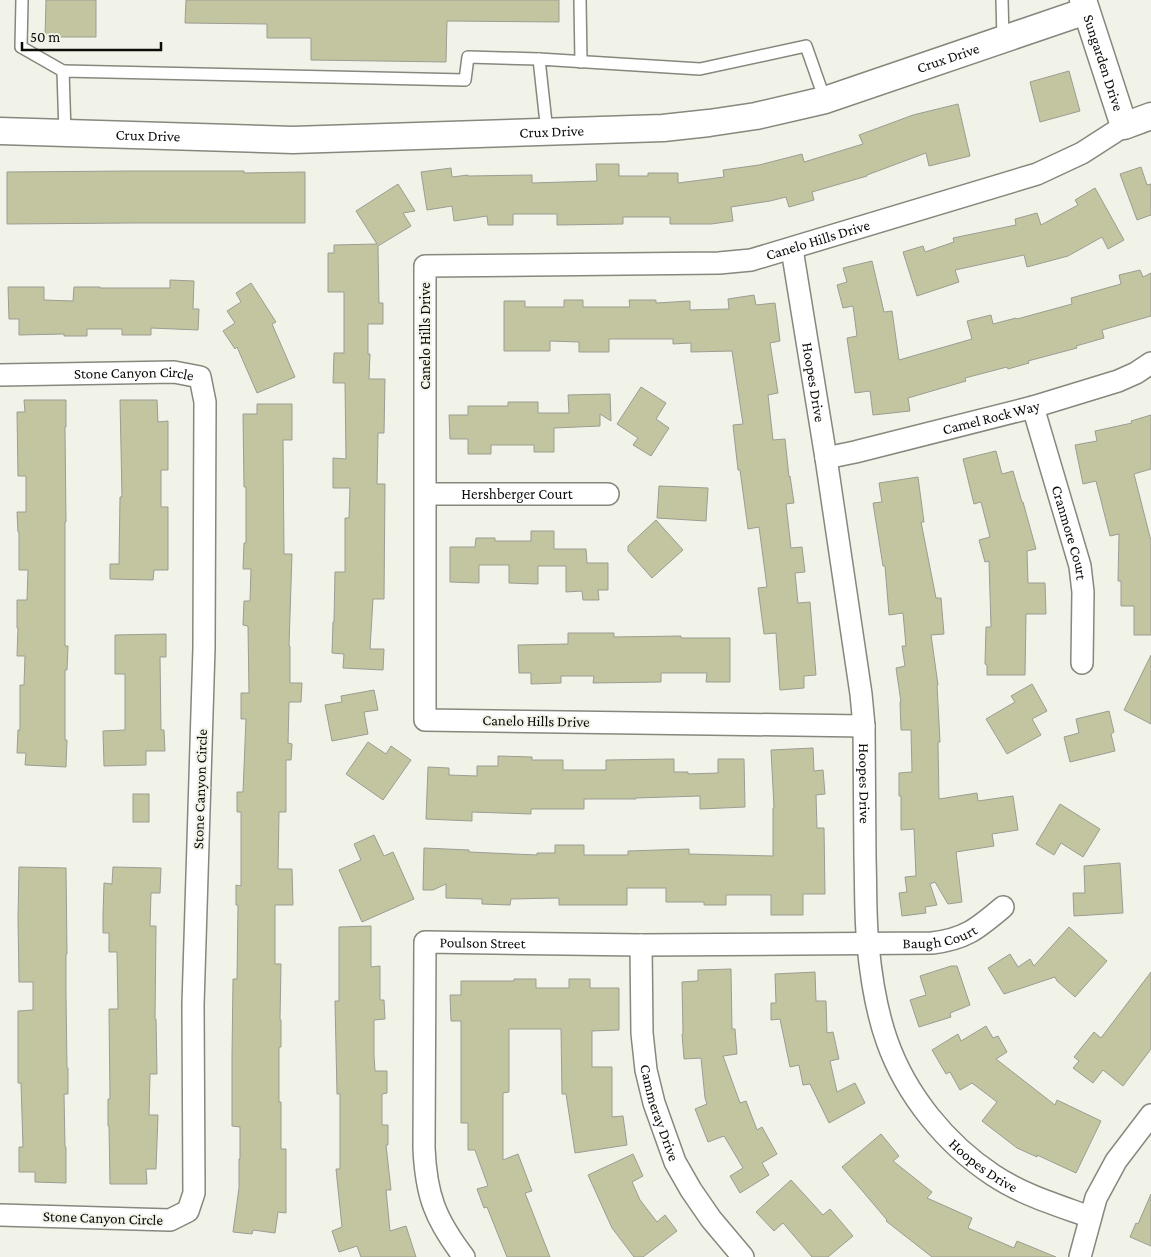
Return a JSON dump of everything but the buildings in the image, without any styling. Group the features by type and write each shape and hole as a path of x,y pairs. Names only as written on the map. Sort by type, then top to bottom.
{"street":[{"name":"Crux Drive","path":"0,131 292,140 663,128 710,123 756,116 825,100 1004,39 1085,6"},
{"name":"Sungarden Drive","path":"1085,6 1124,126"},
{"name":"Canelo Hills Drive","path":"864,726 425,720 425,266 719,263 751,260 1036,174 1082,153 1124,126 1151,116"},
{"name":"Hoopes Drive","path":"792,249 862,694 866,921 872,978 877,1006 887,1042 913,1094 949,1139 970,1158 993,1176 1030,1196 1090,1217"},
{"name":"Camel Rock Way","path":"826,458 1033,407 1118,381 1136,373 1151,363"},
{"name":"Stone Canyon Circle","path":"0,375 174,372 200,377 204,402 204,648 193,1005 194,1193 188,1211 170,1220 0,1215"},
{"name":"Cranmore Court","path":"1033,407 1080,566 1083,592 1082,662"},
{"name":"Hershberger Court","path":"426,494 608,494"},
{"name":"Baugh Court","path":"868,944 932,943 965,936 1003,907"},
{"name":"Poulson Street","path":"464,1257 442,1226 432,1203 425,1174 424,942 641,945 868,944"},
{"name":"Cammeray Drive","path":"641,945 642,1033 646,1070 654,1103 675,1162 690,1190 711,1219 743,1257"},
{"path":"1080,1257 1096,1198 1116,1161 1151,1116"}],"lane":[{"path":"22,0 21,47 63,71 465,80 468,58 700,69 806,46 825,100"},
{"path":"580,0 581,62"},
{"path":"1002,0 1004,39"},
{"path":"539,60 547,132"},
{"path":"63,71 65,133"}]}
